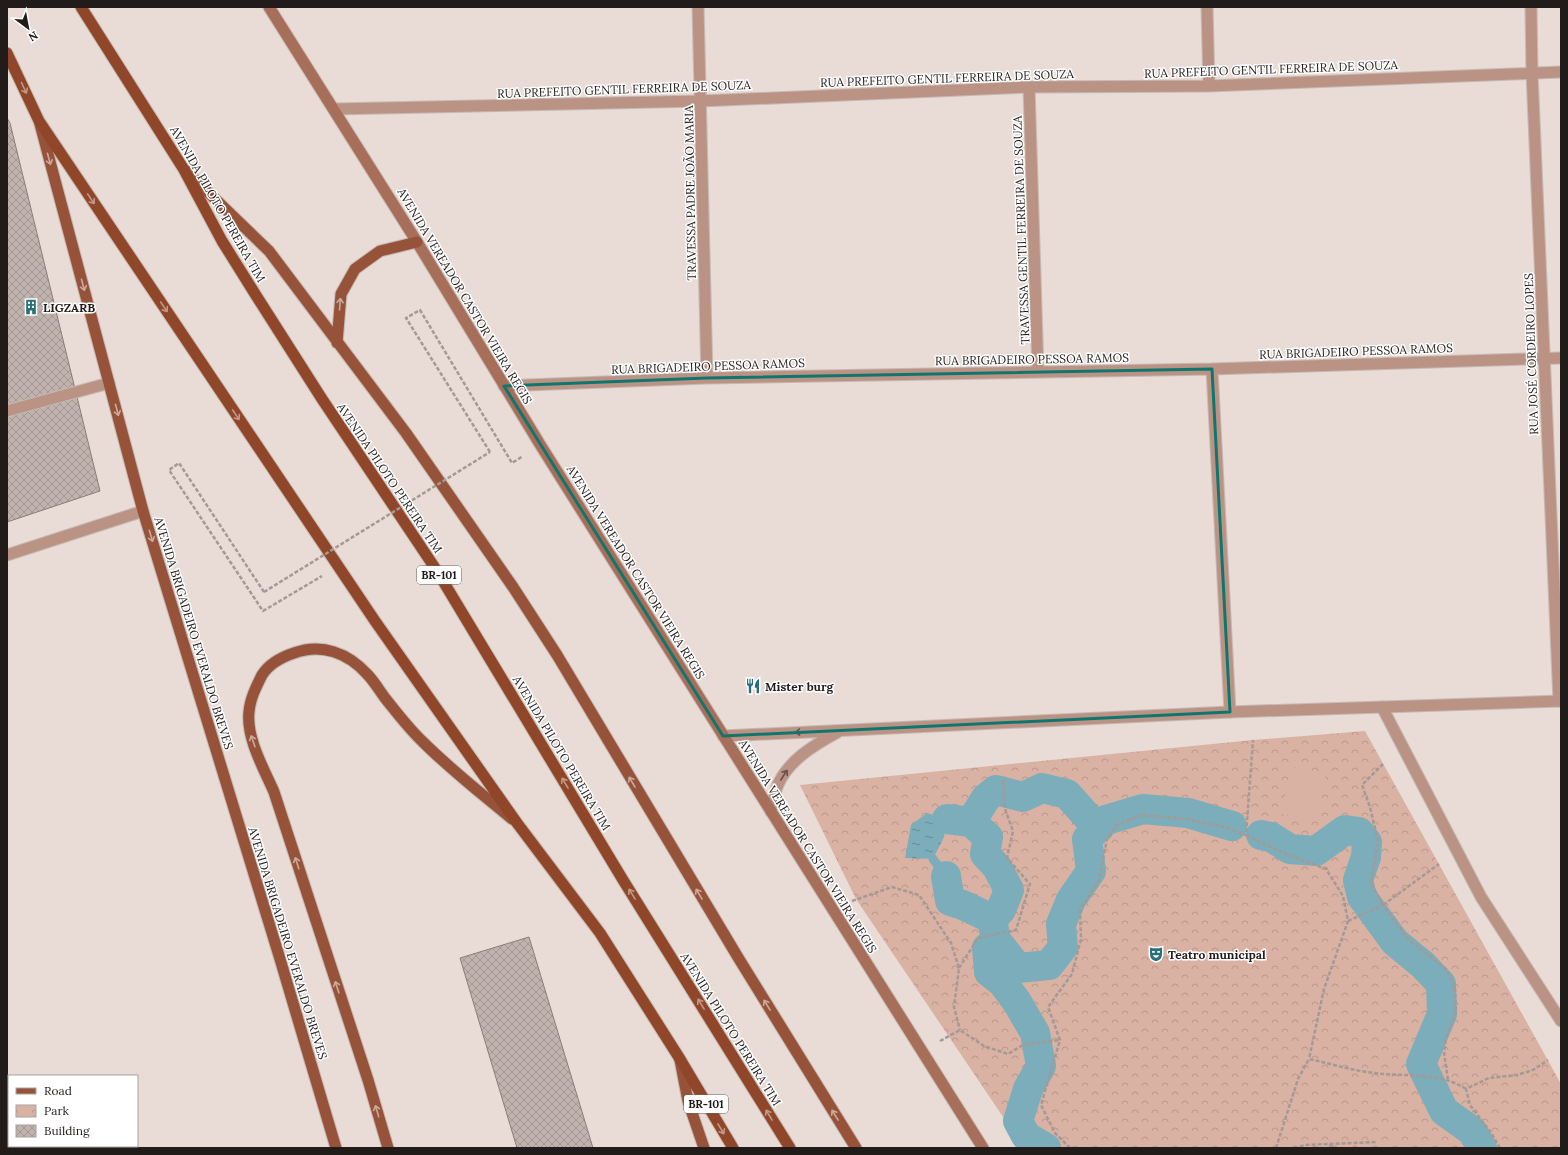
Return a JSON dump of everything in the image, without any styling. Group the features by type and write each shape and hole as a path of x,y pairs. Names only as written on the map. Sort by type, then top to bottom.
{"highway":[{"name":"AVENIDA PILOTO PEREIRA TIM","path":"80,7 183,168 222,241 257,297 326,406 437,571 619,873 790,1148"},
{"name":"BR-101","path":"7,53 39,121 379,628 517,823 600,933 680,1059 733,1148"}],"main road":[{"name":"AVENIDA VEREADOR CASTOR VIEIRA REGIS","path":"269,7 417,242 541,446 983,1148"},
{"name":"AVENIDA BRIGADEIRO EVERALDO BREVES","path":"39,121 143,511 280,959 336,1148"},
{"path":"183,168 270,251 337,343 406,433 513,587 557,655 734,952 856,1148"},
{"path":"337,343 341,294 355,269 380,251 417,242"},
{"name":"AVENIDA BRIGADEIRO EVERALDO BREVES","path":"388,1148 368,1080 274,792 259,759 250,730 249,712 254,691 265,671 283,657 300,651 328,649 349,658 368,674 391,706 422,742 466,782 517,823"},
{"path":"680,1059 688,1101 704,1148"}],"street":[{"name":"TRAVESSA PADRE JOÃO MARIA","path":"698,7 707,378"},
{"path":"1207,7 1209,86"},
{"name":"RUA JOSÉ CORDEIRO LOPES","path":"1531,7 1532,73 1560,701"},
{"name":"RUA PREFEITO GENTIL FERREIRA DE SOUZA","path":"334,109 701,101 1029,87 1209,86 1561,72"},
{"name":"TRAVESSA GENTIL FERREIRA DE SOUZA","path":"1029,87 1038,372"},
{"name":"RUA BRIGADEIRO PESSOA RAMOS","path":"504,386 707,378 1212,368 1561,358"},
{"path":"1212,368 1230,712"},
{"path":"7,411 109,383"},
{"path":"7,555 143,511"},
{"path":"723,736 1230,712 1560,701"},
{"path":"1382,707 1481,897 1561,1021"},
{"path":"771,812 777,787 792,764 819,743 840,731"}],"path":[{"path":"338,566 263,612 169,470 179,463 264,592 490,452 406,318 420,310 512,463 541,446"},
{"path":"1246,835 1253,740"},
{"path":"1383,764 1362,785 1370,807 1378,841 1371,883 1382,905 1409,940 1447,970 1455,989 1456,1012 1446,1038 1444,1053 1447,1080"},
{"path":"1003,778 1005,809 1013,831 1007,858 1030,884 1016,930 978,938 959,968 954,1007 960,1030 984,1046 1008,1054 1023,1045 1059,1040"},
{"path":"1070,1148 1055,1133 1041,1106 1059,1040 1048,1007 1072,974 1081,940 1080,910 1099,880 1107,839 1117,825 1142,815 1187,819 1224,827 1246,835 1286,854 1326,869 1343,896 1349,921 1324,989 1309,1058 1298,1079 1276,1148"},
{"path":"1349,921 1382,905 1439,864"},
{"path":"834,911 856,899 892,887 919,895 951,943 959,968"},
{"path":"922,1052 960,1030"},
{"path":"1309,1058 1367,1073 1411,1075 1455,1081 1466,1088 1470,1106 1492,1134 1500,1148"},
{"path":"1466,1088 1489,1078 1517,1075 1533,1070 1548,1060"},
{"path":"1294,1148 1305,1145 1376,1142"},
{"path":"1327,1144 1336,1148"}],"highlighted area":[{"path":"1212,369 1230,712 723,736 504,386 707,378"}],"green space":[{"path":"1365,731 1561,1084 1561,1148 1024,1148 856,899 800,785 1253,740"},
{"path":"1290,767 1326,773 1317,820 1282,814"}],"water":[{"path":"927,813 947,819 944,837 933,859 905,858 911,825"}],"building":[{"name":"LIGZARB","path":"7,118 10,123 100,491 7,522"},
{"path":"529,937 593,1148 517,1148 460,958"}],"waterway":[{"path":"971,822 986,798 996,790 1023,797 1042,788 1067,794 1091,821 1100,827"},
{"path":"946,876 950,901 963,905 992,919 996,940 1018,968 1049,965 1063,947 1061,924 1071,900 1091,871 1087,839 1106,820 1143,809 1188,813 1232,826"},
{"path":"947,819 971,822 988,837 985,854 997,867 1009,890 1001,910 992,919"},
{"path":"1261,835 1271,837 1290,849 1316,851 1345,830 1359,832 1367,842 1366,857 1358,880 1362,897 1395,942 1423,965 1441,984 1442,1014 1421,1064 1444,1111 1472,1131 1482,1148"},
{"path":"933,859 946,876"},
{"path":"996,940 987,948 989,972 1003,983 1017,1002 1035,1033 1041,1066 1028,1089 1018,1121 1026,1136 1046,1148"}],"place":[{"name":"LIGZARB","path":"31,307"},
{"name":"Mister burg","path":"753,686"},
{"name":"Teatro municipal","path":"1156,954"}]}
